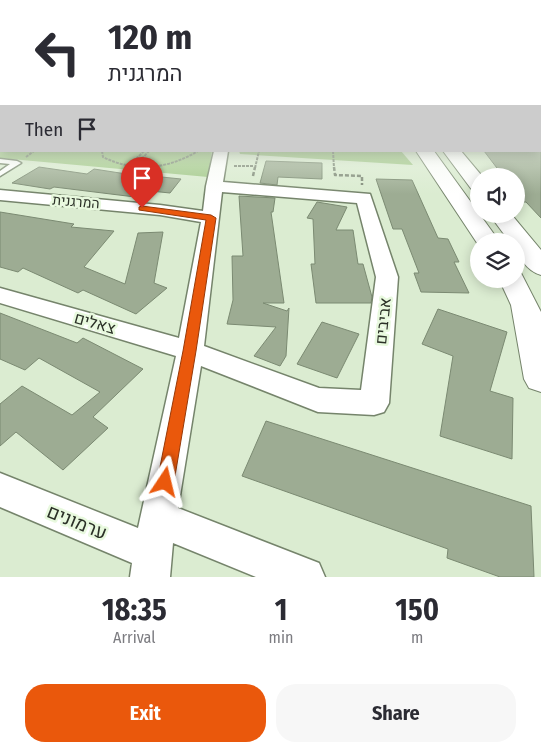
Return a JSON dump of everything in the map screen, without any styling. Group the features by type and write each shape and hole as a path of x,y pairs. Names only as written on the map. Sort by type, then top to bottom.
{"main road":[{"path":"426,152 481,233"},
{"path":"453,152 470,174"},
{"path":"507,223 541,266"},
{"path":"516,288 525,305 541,379"}],"street":[{"path":"154,550 190,351 211,218 214,186 222,152"},
{"path":"214,186 364,198"},
{"name":"המרגנית","path":"0,195 160,210 211,218"},
{"name":"אביבים","path":"190,351 318,400 374,403 387,277 364,198"},
{"name":"צאלים","path":"0,295 190,351"},
{"name":"ערמונים","path":"0,490 154,550 305,577"}],"lane":[{"path":"0,161 17,163 0,174"}],"path":[{"path":"102,152 103,157 113,163 132,166 168,165 188,158 197,152"},
{"path":"132,166 131,164 143,152"},
{"path":"132,166 148,152"},
{"path":"252,189 254,166 259,152"},
{"path":"333,152 335,175 362,176 364,198"}],"green space":[{"path":"0,152 212,152 208,177 0,158"},
{"path":"239,152 402,152 413,165 240,154"}],"building":[{"path":"485,152 541,152 541,218 526,202 525,168 497,168"},
{"path":"266,161 322,163 322,179 278,177 277,185 260,183"},
{"path":"39,167 87,174 94,169 133,175 134,173 153,174 152,176 181,179 170,193 141,190 135,197 54,187 50,189 12,183"},
{"path":"376,179 412,180 438,238 448,239 459,262 454,262 469,293 421,292 414,273 419,273 402,229 393,229"},
{"path":"239,196 275,198 273,212 271,212 284,303 263,303 287,311 289,308 286,356 280,366 254,356 276,327 227,324 233,300 232,256 243,256"},
{"path":"317,202 347,207 336,230 353,230 358,264 363,264 372,297 371,303 316,303 311,264 315,264 313,219 307,218"},
{"path":"0,212 74,224 71,227 114,231 84,267 125,284 138,233 163,232 154,283 167,288 136,314 83,290 78,293 23,268 18,272 0,267"},
{"path":"438,309 507,332 490,391 513,398 512,459 440,436 453,356 422,344"},
{"path":"0,313 77,343 83,338 143,369 93,417 108,428 63,470 16,432 0,446 0,404 22,386 72,415 100,392 39,358 25,370 0,359"},
{"path":"322,322 359,334 337,378 297,364"},
{"path":"266,421 531,506 534,577 500,577 447,558 448,549 242,476"}],"route":[{"path":"142,208 211,218 190,351 165,482"}]}
